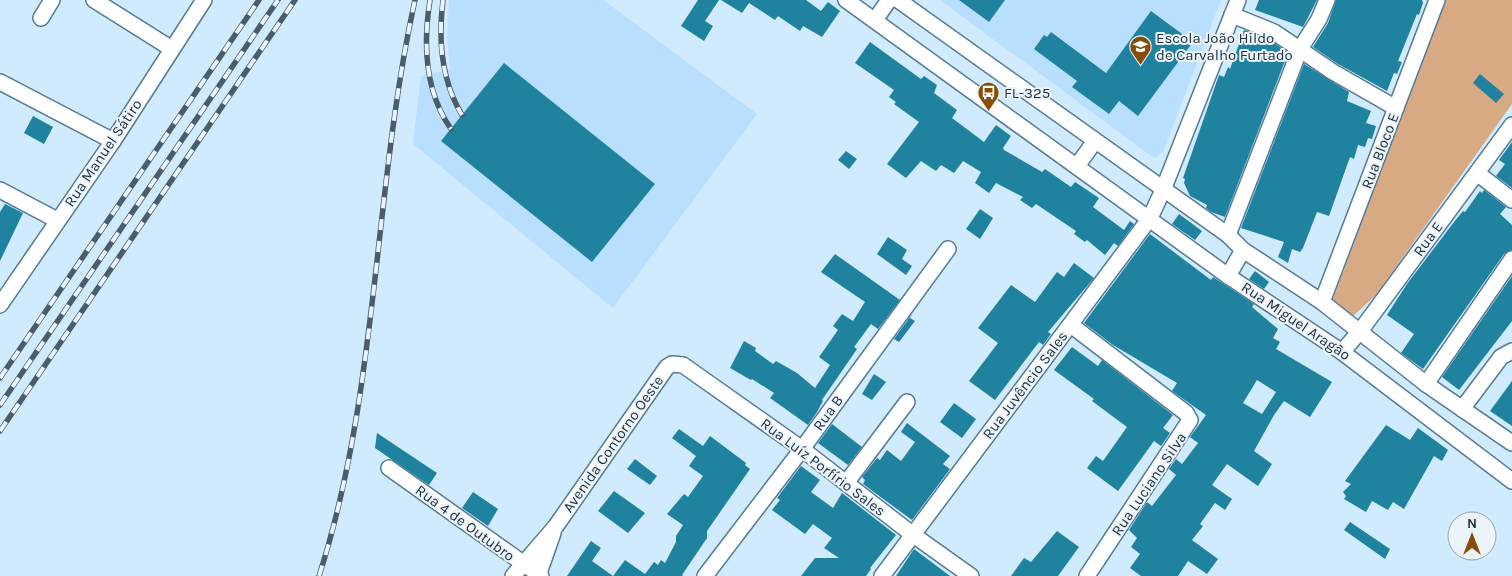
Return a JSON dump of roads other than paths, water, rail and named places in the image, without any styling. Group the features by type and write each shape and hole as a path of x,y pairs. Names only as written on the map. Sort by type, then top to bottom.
{"street":[{"path":"41,18 52,0"},
{"path":"94,0 172,49"},
{"name":"Rua Manuel Sátiro","path":"0,305 113,141 204,0"},
{"name":"Rua Miguel Aragão","path":"846,0 1228,276 1342,352 1512,480"},
{"path":"875,20 889,0"},
{"name":"Rua Miguel Aragão","path":"898,0 1228,235 1243,250 1361,330 1426,384 1512,443"},
{"name":"Rua Juvêncio Sales","path":"882,576 1150,218 1163,190 1238,0"},
{"path":"1228,235 1300,48 1319,19 1327,0"},
{"name":"Rua Bloco E","path":"1322,302 1437,0"},
{"path":"1232,15 1274,32 1333,72 1396,108"},
{"path":"0,82 113,141"},
{"name":"Rua E","path":"1342,352 1361,330 1512,125"},
{"path":"1077,166 1095,141"},
{"path":"1477,173 1512,200"},
{"path":"0,190 57,220"},
{"name":"Rua B","path":"705,576 802,449 948,249"},
{"path":"1228,276 1243,250"},
{"path":"1426,384 1512,259"},
{"name":"Rua Luciano Silva","path":"1071,324 1186,413 1190,420 1087,576"},
{"path":"1462,409 1501,357 1512,351"},
{"name":"Rua Luíz Porfírio Sales","path":"672,364 683,365 802,449 912,534 971,576"},
{"name":"Avenida Contorno Oeste","path":"518,570 556,526 667,367 672,364"},
{"path":"846,482 907,402"},
{"name":"Rua 4 de Outubro","path":"389,468 518,570 539,575"},
{"name":"Avenida Contorno Oeste","path":"539,575 556,526"}],"railway":[{"path":"0,378 259,0"},
{"path":"0,405 278,0"},
{"path":"0,431 295,0"},
{"path":"319,576 339,506 353,434 365,362 401,72 415,0"},
{"path":"430,0 427,34 428,67 436,99 442,115 451,129"},
{"path":"443,0 441,45 445,74 449,88 462,115"}],"place":[{"name":"Escola João Hildo de Carvalho Furtado","path":"1140,66"},
{"name":"FL-325","path":"988,112"}]}
